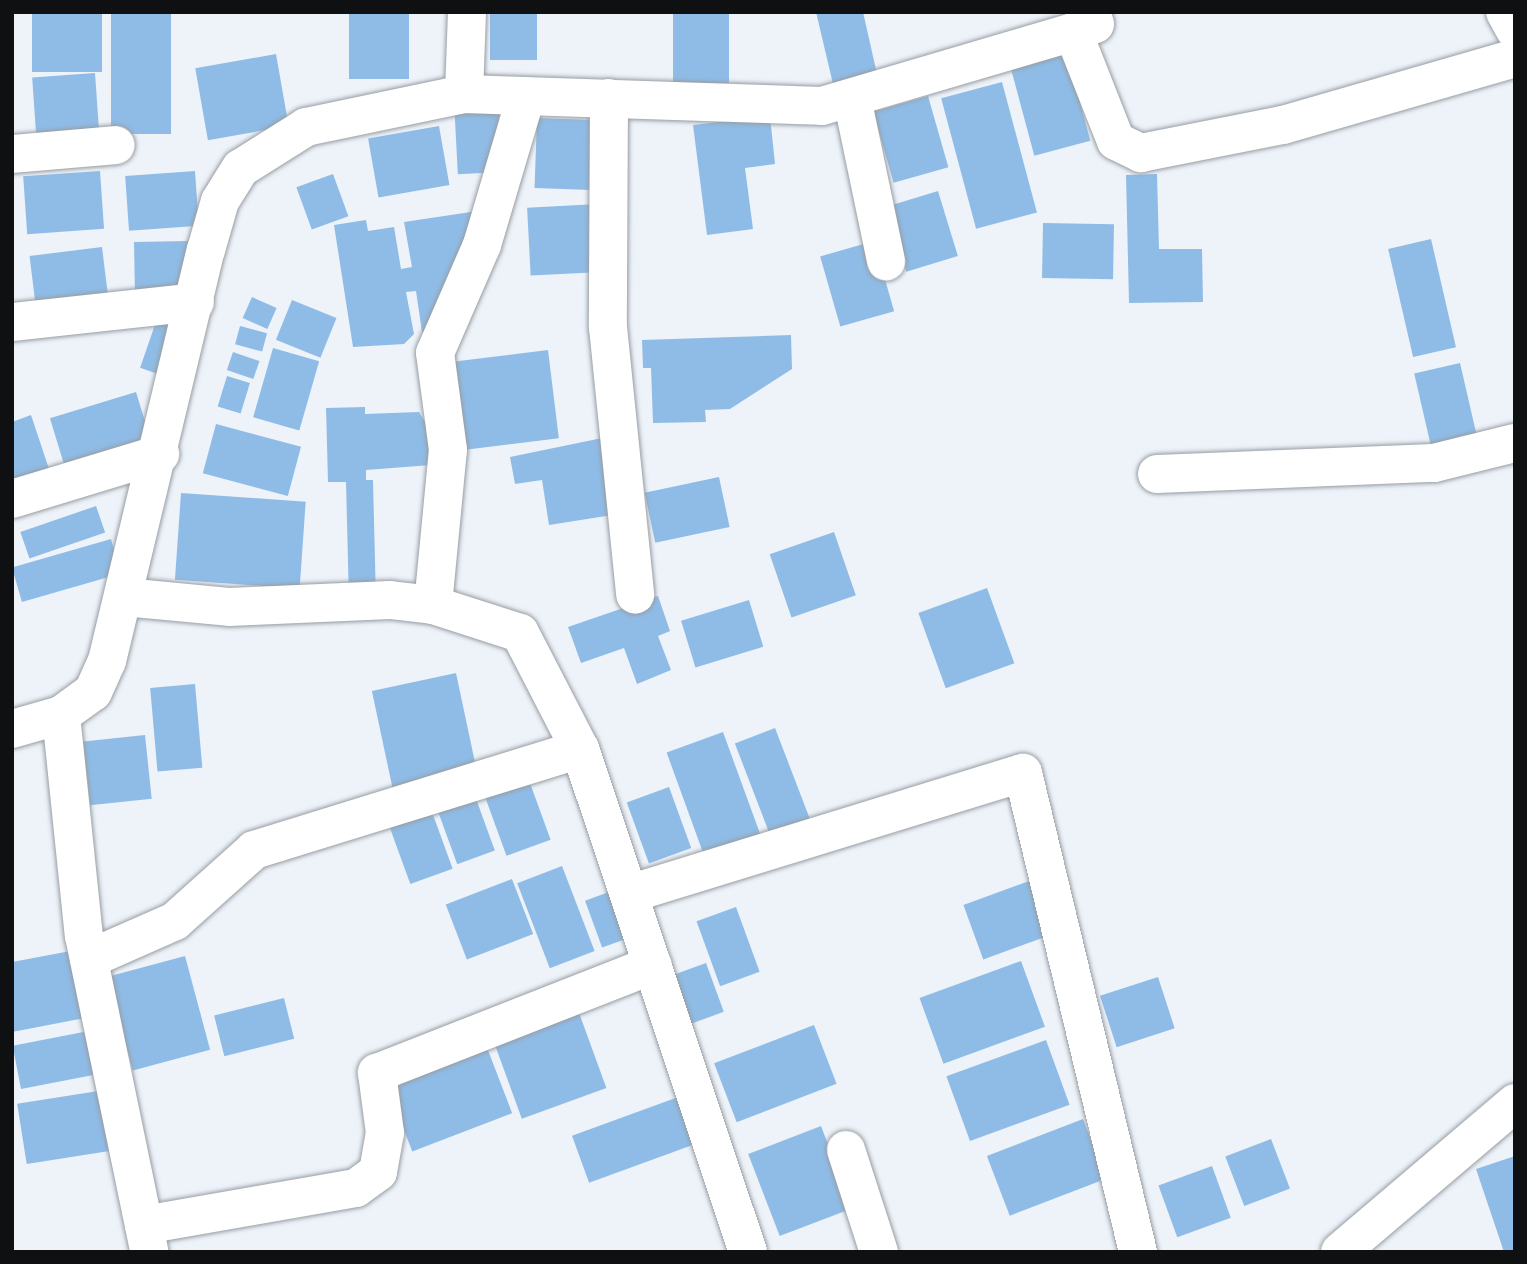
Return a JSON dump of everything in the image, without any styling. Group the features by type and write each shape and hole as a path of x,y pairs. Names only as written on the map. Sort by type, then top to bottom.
{"street":[{"path":"464,94 467,12"},
{"path":"1505,12 1515,30"},
{"path":"12,729 61,715 93,692 124,597 220,201 241,168 306,127 464,94 822,106 1082,22 1115,142 1140,153 1283,125 1515,58"},
{"path":"433,605 448,450 435,353 482,245 526,96"},
{"path":"609,98 608,327 635,595"},
{"path":"852,98 886,261"},
{"path":"12,154 116,145"},
{"path":"12,322 195,302"},
{"path":"1157,474 1434,463 1515,443"},
{"path":"12,499 160,454"},
{"path":"124,597 229,607 433,605 520,633 580,749 632,893 653,965 748,1252"},
{"path":"61,715 89,960 146,1239 356,1188 378,1172 385,1133 377,1073 653,965"},
{"path":"89,960 175,921 254,850 580,749"},
{"path":"632,893 1023,773 1138,1252"},
{"path":"1340,1252 1515,1102"},
{"path":"846,1150 879,1252"}],"building":[{"path":"32,12 102,12 102,72 32,72"},
{"path":"111,12 171,12 171,134 111,134"},
{"path":"349,12 409,12 409,79 349,79"},
{"path":"490,12 537,12 537,60 490,60"},
{"path":"673,12 729,12 729,83 673,83"},
{"path":"816,12 863,12 877,74 833,84"},
{"path":"1066,50 1090,141 1034,156 1010,65"},
{"path":"276,54 289,126 208,140 195,68"},
{"path":"95,73 100,140 37,144 32,77"},
{"path":"1002,82 1037,212 976,229 941,98"},
{"path":"928,96 948,167 894,183 873,112"},
{"path":"498,100 502,172 458,174 454,102"},
{"path":"770,116 775,164 745,168 753,229 707,235 693,125"},
{"path":"537,118 600,120 598,190 535,188"},
{"path":"439,126 449,185 379,198 368,139"},
{"path":"100,171 104,229 27,234 23,176"},
{"path":"195,171 199,226 129,231 125,176"},
{"path":"333,174 348,216 312,230 296,187"},
{"path":"1157,174 1159,249 1202,249 1203,302 1129,303 1126,175"},
{"path":"938,191 958,256 906,272 886,207"},
{"path":"598,204 602,272 531,276 527,208"},
{"path":"491,209 440,330 422,332 416,291 406,292 414,334 404,344 353,347 334,225 366,220 368,231 394,227 401,269 412,267 404,222"},
{"path":"1043,223 1114,224 1113,279 1042,278"},
{"path":"1431,239 1456,347 1413,357 1388,249"},
{"path":"190,241 190,266 171,296 135,296 134,242"},
{"path":"874,241 894,311 840,327 820,256"},
{"path":"102,247 109,308 37,316 30,256"},
{"path":"252,297 277,308 267,329 243,318"},
{"path":"292,300 337,318 320,358 276,340"},
{"path":"159,313 188,323 169,378 140,368"},
{"path":"240,326 267,333 262,352 235,344"},
{"path":"791,335 792,369 730,409 705,410 706,422 653,423 651,368 643,368 642,340"},
{"path":"273,348 319,361 299,430 253,417"},
{"path":"548,350 559,438 466,450 455,361"},
{"path":"233,352 259,361 253,379 227,370"},
{"path":"1460,363 1480,450 1434,460 1414,374"},
{"path":"227,376 250,383 241,414 218,407"},
{"path":"136,392 153,447 67,473 50,418"},
{"path":"365,407 365,414 419,412 431,432 431,465 366,470 366,480 373,480 376,601 349,601 346,482 328,482 326,408"},
{"path":"31,415 51,475 12,488 12,422"},
{"path":"216,424 301,447 288,496 203,473"},
{"path":"612,436 625,513 549,525 542,480 515,484 510,457"},
{"path":"719,477 730,527 655,543 645,493"},
{"path":"181,493 306,502 300,589 175,580"},
{"path":"96,506 105,532 29,559 20,532"},
{"path":"834,532 856,595 792,617 770,554"},
{"path":"111,539 121,574 22,602 12,567"},
{"path":"987,588 1014,663 946,688 918,613"},
{"path":"658,596 670,631 658,636 671,670 637,684 624,648 581,663 568,627"},
{"path":"749,600 763,647 695,668 681,621"},
{"path":"456,673 478,775 394,793 372,691"},
{"path":"195,684 202,768 157,772 150,688"},
{"path":"775,728 810,819 770,835 735,743"},
{"path":"723,732 762,839 706,860 667,753"},
{"path":"145,735 152,799 90,805 83,741"},
{"path":"526,772 551,840 506,856 482,788"},
{"path":"669,787 691,848 649,863 627,802"},
{"path":"475,796 495,851 457,864 437,810"},
{"path":"428,801 453,869 410,884 386,816"},
{"path":"562,866 595,951 550,968 517,883"},
{"path":"512,879 533,934 467,960 446,904"},
{"path":"1032,880 1052,935 983,959 963,905"},
{"path":"617,889 634,936 602,948 585,901"},
{"path":"736,907 760,972 720,986 697,921"},
{"path":"76,950 90,1017 12,1032 12,962"},
{"path":"185,956 210,1050 133,1070 108,977"},
{"path":"1021,961 1045,1027 943,1064 920,998"},
{"path":"706,963 724,1012 681,1028 663,979"},
{"path":"1158,977 1175,1028 1117,1047 1100,996"},
{"path":"284,998 294,1039 224,1056 214,1015"},
{"path":"578,1010 606,1088 522,1119 493,1041"},
{"path":"814,1025 837,1084 737,1122 714,1063"},
{"path":"99,1029 107,1072 21,1089 13,1046"},
{"path":"1046,1040 1070,1105 970,1141 946,1076"},
{"path":"486,1045 512,1113 412,1151 386,1083"},
{"path":"111,1089 121,1149 27,1164 17,1104"},
{"path":"681,1096 698,1143 589,1183 572,1136"},
{"path":"1083,1119 1106,1179 1010,1216 987,1156"},
{"path":"821,1126 853,1208 780,1236 748,1154"},
{"path":"1271,1139 1290,1188 1244,1206 1225,1157"},
{"path":"1515,1156 1515,1252 1504,1252 1476,1169"},
{"path":"1212,1166 1231,1218 1177,1237 1158,1185"}]}
